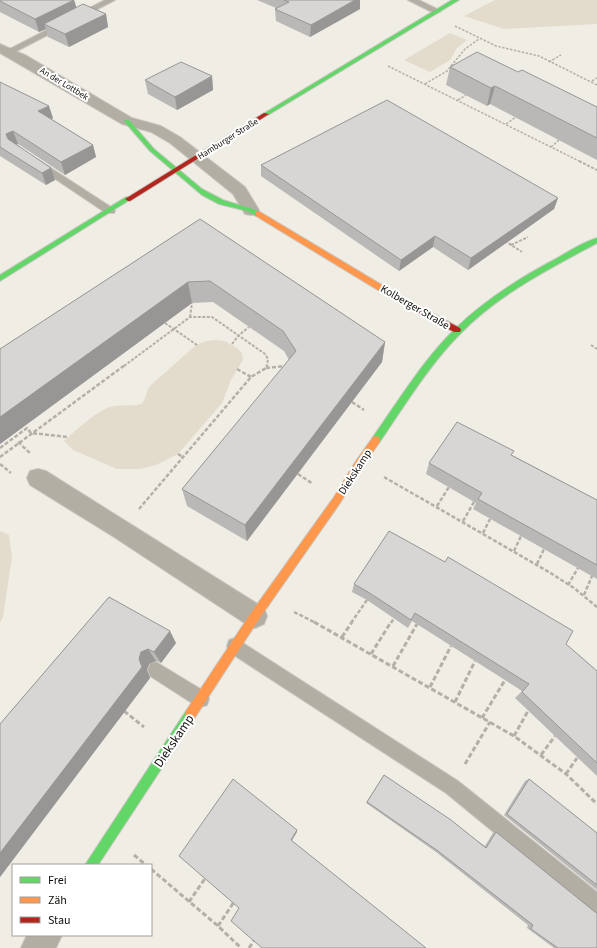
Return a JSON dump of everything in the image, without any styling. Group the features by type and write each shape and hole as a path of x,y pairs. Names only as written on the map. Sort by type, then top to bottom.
{"street":[{"name":"Hamburger Straße","path":"0,278 456,0"},
{"name":"An der Lottbek","path":"4,50 127,121 156,129 175,140 197,158"},
{"name":"An der Lottbek","path":"127,121 139,138 176,171"},
{"name":"Kolberger Straße","path":"197,158 239,191 251,210"},
{"name":"Kolberger Straße","path":"176,171 203,193 221,202 251,210 417,309 457,330 508,292 546,268 597,240"},
{"name":"Diekskamp","path":"92,864 235,646 337,500 359,464 457,330"},
{"path":"38,478 122,530 261,608"},
{"path":"37,948 45,936"}],"lane":[{"path":"4,50 111,0"},
{"path":"412,0 437,11"},
{"path":"30,157 110,211"},
{"path":"235,646 452,787 597,904"},
{"path":"156,670 201,699"}],"path":[{"path":"450,22 480,39 501,48 539,56 597,84"},
{"path":"425,84 447,71 465,49 480,39"},
{"path":"550,62 561,55"},
{"path":"384,64 597,169"},
{"path":"592,82 597,78"},
{"path":"458,100 466,95"},
{"path":"506,124 516,117"},
{"path":"551,147 559,140"},
{"path":"511,245 528,237"},
{"path":"504,241 546,268"},
{"path":"190,317 192,303"},
{"path":"0,457 190,317 212,317 239,335 265,354 268,359 266,368"},
{"path":"165,323 196,346"},
{"path":"232,344 239,335 249,327"},
{"path":"590,345 597,349"},
{"path":"122,530 251,376 266,368 292,365"},
{"path":"237,369 251,376"},
{"path":"0,448 27,428 31,433 68,437"},
{"path":"178,454 183,457"},
{"path":"359,464 463,521 537,564 584,595 597,607"},
{"path":"436,506 449,487"},
{"path":"463,521 474,502"},
{"path":"484,534 490,519"},
{"path":"514,551 521,536"},
{"path":"537,564 544,549"},
{"path":"568,585 578,568"},
{"path":"584,595 592,576"},
{"path":"342,637 367,600"},
{"path":"261,608 322,626 430,687 514,736 566,774 597,804"},
{"path":"371,654 394,618"},
{"path":"393,666 418,624"},
{"path":"430,687 451,646"},
{"path":"455,702 475,661"},
{"path":"482,718 505,680"},
{"path":"514,736 528,711"},
{"path":"452,787 490,722"},
{"path":"540,755 555,736"},
{"path":"566,774 577,758"},
{"path":"152,870 218,926 241,948"},
{"path":"189,902 206,877"},
{"path":"218,926 234,902"},
{"path":"249,948 255,940"}],"shaded area":[{"path":"495,0 597,0 597,24 504,29 464,16"},
{"path":"450,33 467,40 457,48 450,60 430,72 404,60"},
{"path":"206,341 224,341 236,347 242,353 243,360 231,380 222,403 178,454 156,465 141,469 117,469 73,450 64,441 104,409 113,406 142,404 150,386 196,345"},
{"path":"0,531 9,535 12,557 3,617 0,623"}],"building":[{"path":"0,0 74,0 35,19"},
{"path":"284,0 355,0 311,25 275,9 289,2"},
{"path":"83,4 106,14 65,34 44,24"},
{"path":"477,52 518,72 522,70 597,107 597,138 495,86 491,88 450,67"},
{"path":"181,62 212,76 175,97 145,80"},
{"path":"0,82 49,106 38,111 93,145 61,162 13,131 6,134 8,139 51,168 42,173 0,147"},
{"path":"387,100 558,198 471,258 435,236 401,260 261,165"},
{"path":"200,219 385,342 245,525 182,489 296,351 283,331 210,281 188,282 0,417 0,349"},
{"path":"457,422 514,451 511,455 597,500 597,565 478,499 482,493 429,463"},
{"path":"389,531 445,562 448,557 573,631 566,644 597,671 597,763 522,692 529,684 415,613 411,620 354,584"},
{"path":"109,597 170,631 154,652 148,649 141,652 139,659 142,667 0,853 0,724"},
{"path":"384,775 451,820 486,848 496,832 597,913 597,948 558,948 531,929 533,925 438,851 367,802"},
{"path":"233,779 297,830 291,840 426,948 262,948 231,921 239,908 179,856"},
{"path":"529,779 597,833 597,885 507,814"}],"traffic: fast":[{"path":"266,114 456,0"},
{"path":"127,121 152,150 200,190 221,202 258,214"},
{"path":"0,278 128,199"},
{"path":"376,440 436,356 458,331 473,317 506,291 597,240"},
{"path":"92,864 190,715"}],"traffic: slow":[{"path":"258,214 394,296"},
{"path":"190,715 255,616 337,500 376,440"}],"traffic: jam":[{"path":"128,199 266,114"},
{"path":"394,296 457,330"}]}
